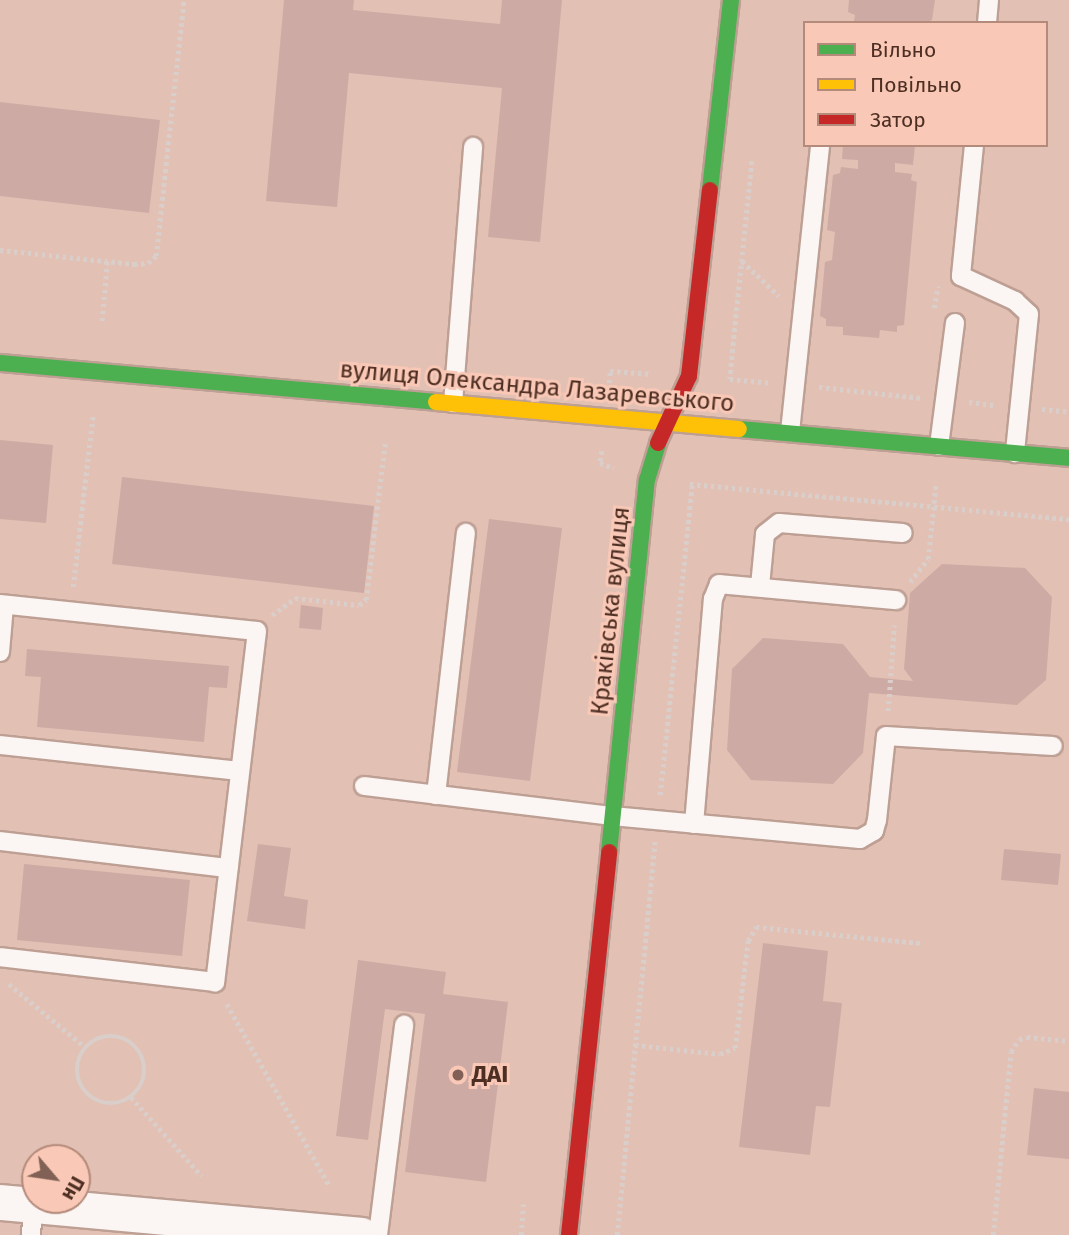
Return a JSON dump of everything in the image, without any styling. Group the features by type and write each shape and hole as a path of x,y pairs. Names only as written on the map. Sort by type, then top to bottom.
{"street":[{"name":"Краківська вулиця","path":"569,1235 647,480 665,422 689,376 731,0"},
{"name":"вулиця Олександра Лазаревського","path":"0,363 1069,458"},
{"path":"21,1214 360,1235"}],"lane":[{"path":"987,21 989,0"},
{"path":"453,403 473,147"},
{"path":"790,432 820,147"},
{"path":"974,147 961,276 1015,301 1029,314 1015,453"},
{"path":"939,446 955,323"},
{"path":"760,586 765,534 779,523 903,533"},
{"path":"436,795 466,533"},
{"path":"694,824 714,590 728,584 896,600"},
{"path":"0,652 2,605 257,631 215,982 0,957"},
{"path":"364,786 657,821 860,839 874,831 877,820 886,736 1053,746"},
{"path":"0,745 240,771"},
{"path":"0,841 228,868"},
{"path":"378,1235 404,1025"}],"path":[{"path":"0,250 148,263 156,256 184,0"},
{"path":"742,260 802,317"},
{"path":"102,321 107,261"},
{"path":"70,611 93,414"},
{"path":"257,631 280,607 295,598 359,605 366,600 385,442"},
{"path":"617,1235 692,484 1069,519"},
{"path":"635,1045 720,1054 735,1048 748,941 756,927 920,943"},
{"path":"0,977 85,1047"},
{"path":"215,982 330,1187"},
{"path":"103,1036 126,1038 135,1045 142,1055 144,1078 131,1097 108,1104 88,1096 76,1067 85,1047 103,1036"},
{"path":"993,1235 1011,1052 1019,1039 1027,1037 1069,1041"},
{"path":"131,1097 202,1175"},
{"path":"521,1235 523,1204"}],"building":[{"path":"284,0 354,0 353,10 500,24 502,0 562,0 540,242 488,237 502,88 349,73 337,207 266,201"},
{"path":"849,0 935,0 930,21 854,21 855,15 848,12"},
{"path":"0,102 160,120 149,213 0,196"},
{"path":"843,147 915,147 913,165 895,163 895,172 912,174 911,180 917,182 904,325 897,326 897,332 880,330 879,338 843,335 843,327 826,326 826,319 820,316 825,262 832,260 835,232 827,230 833,175 840,173 841,167 858,169 858,160 842,159"},
{"path":"0,440 53,445 46,523 0,519"},
{"path":"122,477 374,506 364,593 112,564"},
{"path":"489,519 562,528 530,781 457,772"},
{"path":"942,564 1025,568 1052,597 1046,680 1017,705 869,693 863,753 833,784 751,780 727,750 732,669 763,638 843,644 870,677 913,681 904,669 910,593"},
{"path":"301,605 323,608 321,630 299,628"},
{"path":"27,649 229,666 227,688 209,687 204,742 37,727 41,677 25,676"},
{"path":"258,844 291,848 284,896 308,900 305,929 247,921"},
{"path":"1004,849 1061,854 1058,885 1001,880"},
{"path":"24,864 190,880 182,956 17,940"},
{"path":"763,943 828,951 823,1001 842,1003 830,1107 816,1106 810,1155 739,1147"},
{"name":"ДАІ","path":"358,960 446,972 443,994 508,1002 486,1182 405,1172 425,1014 385,1009 368,1140 336,1136"},
{"path":"1034,1088 1069,1092 1069,1159 1027,1155"}],"traffic: fast":[{"path":"710,190 731,0"},
{"path":"0,363 436,402"},
{"path":"739,429 1069,458"},
{"path":"609,852 647,480 658,443"}],"traffic: slow":[{"path":"436,402 739,429"}],"traffic: jam":[{"path":"658,443 689,376 710,190"},
{"path":"569,1235 609,852"}],"place":[{"name":"ДАІ","path":"458,1075"}]}
